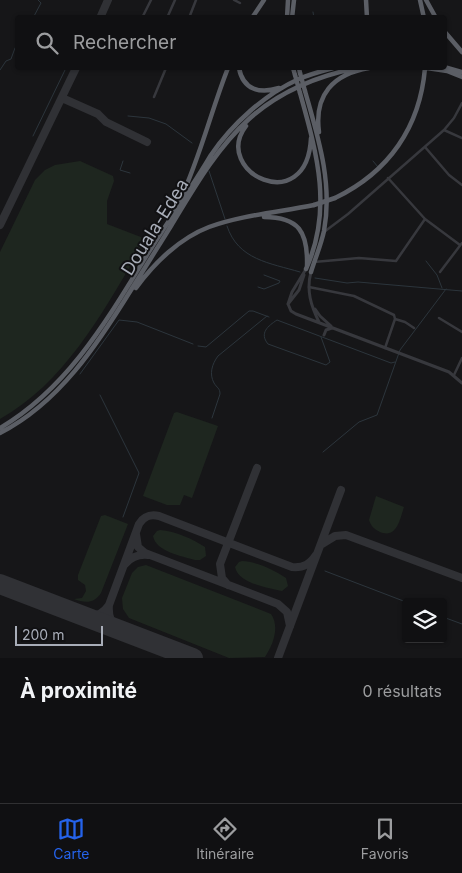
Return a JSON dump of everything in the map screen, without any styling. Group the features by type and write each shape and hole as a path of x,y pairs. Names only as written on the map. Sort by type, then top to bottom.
{"highway":[{"path":"254,15 264,0"},
{"path":"287,15 288,0"},
{"path":"366,0 367,15"},
{"path":"420,0 423,15"},
{"path":"426,0 434,15"},
{"path":"292,15 294,2"},
{"path":"447,34 462,52"},
{"path":"447,68 462,72"},
{"path":"174,213 193,170 225,70"},
{"path":"240,70 245,83 254,89 270,90 283,87"},
{"path":"315,73 322,70"},
{"name":"Douala-Edea","path":"0,428 20,415 46,393 64,376 90,345 221,141 248,114 283,87 326,70"},
{"name":"Douala-Edea","path":"0,433 31,414 67,380 93,349 219,151 249,119 265,106 307,82 350,70"},
{"path":"307,272 324,232 326,187 317,122 319,106 322,98 334,82 344,74 361,70"},
{"path":"117,313 143,278 175,248 201,231 209,227 314,205 335,198 358,185 380,168 410,127 417,109 426,70"},
{"path":"440,70 462,76"},
{"path":"298,72 320,180 322,209 312,262"},
{"path":"303,92 321,151"},
{"path":"265,106 251,119 244,129 240,145 240,153 248,170 262,180 272,183 282,182 298,174 304,168 309,155 311,132"},
{"path":"253,217 278,217 294,223 300,230 306,243 307,272"}],"street":[{"path":"144,15 151,0"},
{"path":"168,15 175,0"},
{"path":"190,15 196,0"},
{"path":"234,0 240,3"},
{"path":"154,97 165,70"},
{"path":"324,232 348,214 425,148 454,118 462,103"},
{"path":"444,130 462,138"},
{"path":"425,148 449,175 462,185"},
{"path":"388,178 425,219 461,244 440,272"},
{"path":"312,262 359,258 396,261 425,219"},
{"path":"307,272 312,305 319,323"},
{"path":"307,272 299,290 288,304 292,313 454,376 462,383"},
{"path":"309,287 354,296 394,315 395,319 414,328"},
{"path":"312,305 320,316 334,328"},
{"path":"439,318 462,332"},
{"path":"385,348 395,319"},
{"path":"324,335 326,330 334,328"},
{"path":"454,376 462,358"}],"shaded area":[{"path":"80,161 113,176 114,181 107,201 107,224 146,239 101,315 66,363 24,403 0,419 0,252 35,180 45,170 55,165"},
{"path":"177,412 218,426 192,498 184,495 180,505 167,505 143,496 174,413"},
{"path":"376,496 404,507 397,527 390,533 376,530 369,520"},
{"path":"105,515 128,524 101,593 89,602 74,599 82,598 86,591 85,585 78,580 78,575 101,516"},
{"path":"160,530 178,534 200,544 205,547 206,556 200,560 195,560 164,550 155,541 153,536"},
{"path":"242,561 260,565 276,572 286,578 288,586 282,591 246,580 237,572 235,567"},
{"path":"146,565 271,614 274,619 275,630 271,647 265,657 229,658 129,618 123,609 122,598 132,573 138,567"}],"waterway":[{"path":"35,15 41,3 38,0"},
{"path":"0,70 6,61 11,59 15,48"},
{"path":"33,136 65,70"},
{"path":"128,116 149,118 166,124 192,143"},
{"path":"123,161 120,170 130,173"},
{"path":"373,161 378,167"},
{"path":"209,171 225,219"},
{"path":"227,226 232,237 247,253 267,262 300,272"},
{"path":"426,261 437,275 442,288"},
{"path":"258,287 264,289 280,281 264,275"},
{"path":"315,278 347,283 358,282 462,291"},
{"path":"323,452 359,422 377,415 400,350 446,289"},
{"path":"198,346 206,347 249,311 269,317"},
{"path":"212,418 220,394 212,376 214,362 218,356 267,316"},
{"path":"80,374 119,320 137,322 193,344"},
{"path":"321,337 330,362 326,365 268,344 264,336 268,327 277,320 391,363 395,362"},
{"path":"100,395 139,473 123,517"},
{"path":"325,571 402,600"},
{"path":"447,618 462,624"}],"taxiway":[{"path":"101,15 108,0"},
{"path":"0,225 75,70"},
{"path":"62,98 98,114 106,122 147,142"},
{"path":"228,585 222,578 220,564 257,468"},
{"path":"278,658 341,490"},
{"path":"84,616 98,615 109,605 139,524 145,517 159,516 292,567 306,565 316,555"},
{"path":"136,534 138,547 145,553 278,604 287,612 290,626"},
{"path":"322,544 335,536 346,535 462,578"},
{"path":"125,564 136,556 148,555"},
{"path":"109,605 111,619 120,630"}],"runway":[{"path":"0,584 193,658"}]}
